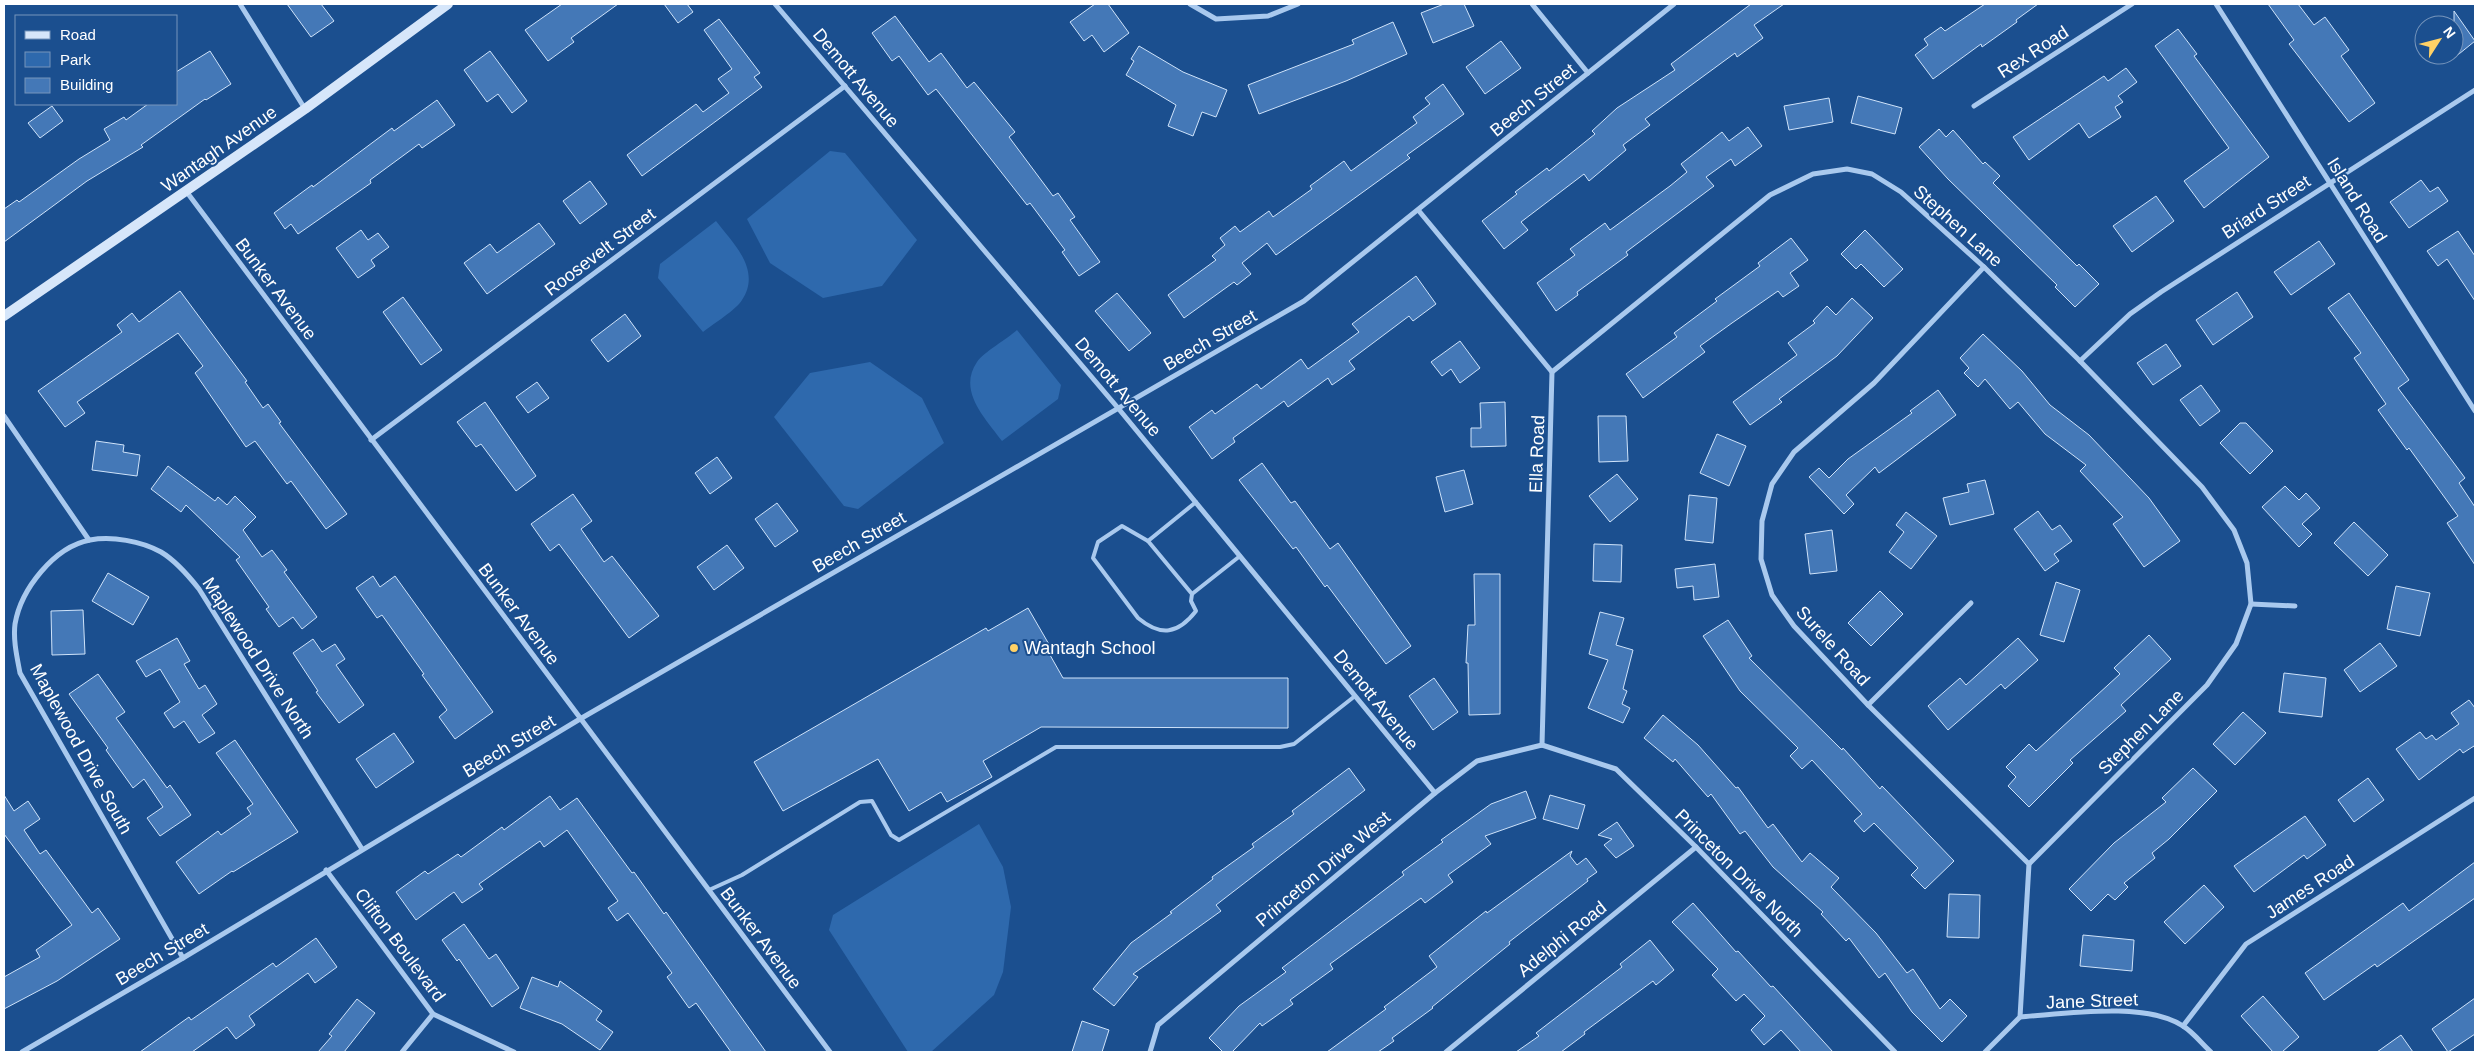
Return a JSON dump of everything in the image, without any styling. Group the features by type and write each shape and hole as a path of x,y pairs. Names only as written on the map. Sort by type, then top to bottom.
{"main road":[{"name":"Wantagh Avenue","path":"4,316 306,109 448,4"}],"street":[{"path":"240,4 306,109"},
{"name":"Demott Avenue","path":"776,4 1118,408 1435,793"},
{"path":"1190,4 1216,19 1268,16 1298,4"},
{"path":"1532,4 1588,73"},
{"name":"Beech Street","path":"22,1052 183,958 326,870 580,719 1304,302 1674,4"},
{"name":"Rex Road","path":"1974,106 2132,4"},
{"name":"Island Road","path":"2216,4 2475,411"},
{"name":"Roosevelt Street","path":"371,440 845,86"},
{"name":"Briard Street","path":"2080,361 2130,314 2153,297 2475,90"},
{"name":"Stephen Lane","path":"1552,372 1770,195 1813,174 1847,169 1872,174 1901,192 1984,267 2080,361 2202,487 2234,530 2247,563 2251,604 2236,644 2207,685 2029,864"},
{"name":"Bunker Avenue","path":"186,191 830,1052"},
{"path":"1419,211 1552,372"},
{"name":"Surele Road","path":"1984,267 1874,384 1794,452 1772,484 1762,521 1761,559 1772,595 1794,626 1868,706 2029,864"},
{"name":"Ella Road","path":"1542,745 1552,372"},
{"path":"4,416 90,540"},
{"name":"Maplewood Drive North","path":"90,540 116,540 139,543 161,552 182,569 199,589 362,849"},
{"name":"Maplewood Drive South","path":"90,540 69,550 48,564 24,596 15,625 15,649 20,673 183,958"},
{"path":"1868,706 1971,603"},
{"path":"2251,604 2295,606"},
{"name":"Princeton Drive West","path":"1150,1052 1158,1025 1477,760 1542,745"},
{"name":"Princeton Drive North","path":"1542,745 1616,769 1696,847 1895,1052"},
{"name":"James Road","path":"2183,1026 2246,944 2475,798"},
{"name":"Adelphi Road","path":"1446,1052 1696,847"},
{"path":"1985,1052 2020,1017 2029,864"},
{"name":"Clifton Boulevard","path":"326,870 433,1014 514,1052"},
{"name":"Jane Street","path":"2020,1017 2133,1011 2158,1014 2183,1026 2211,1052"},
{"path":"402,1052 433,1014"}],"lane":[{"path":"1148,541 1196,502"},
{"path":"1192,594 1148,541 1122,526 1098,542 1093,558 1138,618 1148,626 1162,631 1184,626 1196,611 1191,601 1192,594 1240,556"},
{"path":"709,890 742,876 866,800 872,801 891,835 898,840 1056,747 1280,747 1294,744 1355,696"}],"green space":[{"path":"830,151 845,153 917,240 882,286 823,298 770,263 747,219"},
{"path":"716,221 743,258 749,278 747,289 739,304 703,332 658,278 660,264"},
{"path":"1017,330 1061,385 1058,399 1002,441 976,404 970,383 972,373 980,358"},
{"path":"870,362 922,398 944,443 858,509 844,506 774,417 810,373"},
{"path":"979,824 1003,867 1011,907 1003,972 994,995 931,1052 908,1052 829,930 833,915"}],"building":[{"path":"287,4 321,4 334,21 311,37"},
{"path":"562,4 618,4 571,38 574,42 548,61 525,30"},
{"path":"664,4 687,4 693,12 678,23"},
{"path":"1095,4 1108,4 1129,33 1104,52 1092,35 1084,41 1070,22"},
{"path":"1444,4 1464,4 1474,26 1433,43 1421,13"},
{"path":"1751,4 1784,4 1754,25 1763,38 1737,57 1735,53 1645,119 1650,125 1623,145 1626,150 1589,181 1584,174 1521,222 1528,230 1504,249 1482,221 1517,194 1515,192 1547,168 1549,171 1595,134 1592,131 1617,108 1675,70 1671,64"},
{"path":"1985,4 2038,4 1982,47 1981,44 1933,79 1915,55 1928,45 1924,39 1941,27 1945,31"},
{"path":"2268,4 2298,4 2314,25 2325,17 2349,50 2341,56 2375,103 2349,122 2289,44 2294,40"},
{"path":"895,16 929,62 941,53 967,88 974,82 1015,132 1009,137 1053,196 1058,193 1075,217 1070,220 1100,262 1079,276 1062,252 1065,250 1030,203 1027,205 936,89 928,95 899,56 892,61 872,33"},
{"path":"719,19 760,73 754,77 762,87 642,176 627,155 696,104 703,112 729,93 718,79 732,69 704,30"},
{"path":"1393,22 1407,54 1346,81 1259,114 1248,85 1354,44 1352,40"},
{"path":"2464,25 2475,41 2464,50"},
{"path":"2178,29 2197,54 2194,56 2269,157 2204,208 2184,181 2229,148 2155,46"},
{"path":"1501,41 1521,68 1485,94 1466,67"},
{"path":"1139,46 1183,72 1227,90 1216,117 1202,112 1193,136 1168,126 1176,105 1126,75 1134,61 1131,59"},
{"path":"210,51 231,84 205,99 141,145 143,147 87,181 4,242 4,209 17,200 19,202 79,159 110,140 104,129 124,117 126,120 147,105 178,105 178,71"},
{"path":"490,51 527,101 512,113 498,94 487,102 464,70"},
{"path":"2126,68 2137,82 2118,96 2123,102 2115,107 2121,117 2089,138 2079,123 2029,160 2013,137 2104,76 2108,81"},
{"path":"1443,84 1464,114 1407,155 1410,158 1276,255 1267,243 1242,263 1251,274 1237,285 1234,282 1184,318 1168,295 1216,260 1212,256 1225,245 1220,238 1235,226 1240,232 1269,211 1273,217 1312,189 1310,186 1344,161 1351,171 1417,123 1413,117 1430,104 1425,98"},
{"path":"1858,96 1902,108 1895,134 1851,123"},
{"path":"1829,98 1833,122 1789,130 1784,106"},
{"path":"437,100 455,125 422,148 419,144 370,180 371,183 298,234 291,224 285,229 274,213 312,185 313,187 392,128 394,131"},
{"path":"52,106 63,121 40,138 28,123"},
{"path":"1748,127 1762,146 1735,166 1731,159 1706,177 1714,186 1626,252 1628,255 1577,292 1578,295 1556,311 1537,283 1575,255 1570,249 1605,223 1610,230 1670,186 1687,172 1681,164 1722,132 1729,141"},
{"path":"1939,129 1946,137 1953,130 1983,164 1985,162 2000,176 1993,183 2077,266 2079,264 2099,284 2075,307 2055,287 2057,285 1948,179 1919,147"},
{"path":"2421,180 2430,192 2438,187 2448,201 2409,228 2390,202"},
{"path":"590,181 607,204 580,224 563,201"},
{"path":"2156,196 2174,221 2132,252 2113,226"},
{"path":"539,223 555,244 487,294 464,263 490,244 497,253"},
{"path":"361,230 368,240 378,233 389,247 371,260 375,266 358,278 336,248"},
{"path":"1865,230 1903,269 1884,287 1861,264 1856,269 1841,254"},
{"path":"2458,231 2475,256 2475,301 2447,259 2438,266 2427,251"},
{"path":"1791,238 1808,260 1790,273 1799,286 1783,297 1778,291 1732,323 1700,346 1705,352 1643,398 1626,374 1677,337 1674,333 1717,301 1715,299 1760,266 1758,263"},
{"path":"2319,241 2335,264 2291,295 2274,272"},
{"path":"1416,276 1436,304 1413,321 1409,316 1349,361 1355,369 1332,385 1328,378 1288,407 1284,401 1233,438 1235,442 1212,459 1189,427 1212,410 1215,414 1257,384 1261,389 1301,359 1308,369 1359,332 1352,324"},
{"path":"180,291 247,381 245,382 263,408 268,404 281,422 279,423 347,514 326,529 291,481 287,484 255,441 246,447 195,373 203,366 178,333 77,402 85,413 65,427 38,391 122,332 117,325 132,313 139,322"},
{"path":"2237,292 2253,317 2213,345 2196,320"},
{"path":"1117,293 1151,333 1129,351 1095,311"},
{"path":"2349,293 2409,380 2398,388 2465,478 2459,483 2475,507 2475,565 2447,523 2458,516 2409,448 2407,450 2378,410 2386,404 2354,358 2361,353 2328,308"},
{"path":"403,297 442,350 421,365 383,312"},
{"path":"1852,298 1873,318 1837,356 1779,399 1782,402 1750,425 1733,402 1797,355 1788,343 1815,323 1813,321 1827,306 1836,315"},
{"path":"625,314 641,336 608,362 591,340"},
{"path":"1983,334 2022,371 2050,405 2089,435 2149,498 2180,541 2144,567 2113,524 2123,517 2080,471 2086,465 2045,434 2018,402 2010,409 1985,379 1978,387 1964,373 1969,368 1960,358"},
{"path":"1460,341 1480,368 1460,383 1451,369 1442,376 1431,362"},
{"path":"2166,344 2181,366 2153,385 2137,363"},
{"path":"537,382 549,398 528,413 516,397"},
{"path":"2201,385 2220,411 2200,426 2180,400"},
{"path":"1938,390 1956,415 1879,473 1875,467 1846,495 1854,504 1844,514 1809,477 1819,468 1829,478 1848,459 1912,413 1910,411"},
{"path":"485,402 536,476 516,491 481,444 476,447 457,422"},
{"path":"1505,402 1506,446 1471,447 1471,428 1481,428 1480,403"},
{"path":"1598,416 1626,416 1628,461 1599,462"},
{"path":"2240,423 2246,423 2273,451 2250,474 2220,443"},
{"path":"1717,434 1746,446 1729,486 1700,473"},
{"path":"96,441 124,445 123,452 140,455 137,476 92,470"},
{"path":"717,457 732,478 710,494 695,473"},
{"path":"1262,463 1291,503 1295,501 1330,549 1338,543 1411,646 1386,664 1327,585 1325,587 1296,547 1293,549 1239,480"},
{"path":"168,466 215,501 218,497 227,505 235,496 256,517 243,530 262,557 272,550 287,570 284,572 317,617 302,629 293,617 279,627 266,609 269,607 236,560 240,557 186,505 181,512 151,489"},
{"path":"1464,470 1473,504 1445,512 1436,477"},
{"path":"1617,474 1638,499 1610,522 1589,496"},
{"path":"1985,480 1994,514 1950,525 1943,498 1969,492 1967,484"},
{"path":"2285,486 2299,500 2306,493 2320,508 2302,524 2312,534 2299,547 2262,507"},
{"path":"573,494 592,521 581,529 604,562 612,556 659,616 629,638 559,544 550,551 531,524"},
{"path":"1689,495 1717,498 1713,543 1685,540"},
{"path":"777,503 798,531 775,547 755,519"},
{"path":"2038,511 2052,530 2060,525 2072,541 2054,554 2059,561 2045,571 2014,529"},
{"path":"1906,512 1937,536 1911,569 1889,552 1904,532 1896,525"},
{"path":"2354,522 2388,555 2368,576 2334,543"},
{"path":"1832,530 1837,571 1810,574 1805,534"},
{"path":"1594,544 1622,545 1621,582 1593,581"},
{"path":"727,545 744,568 714,590 697,567"},
{"path":"1715,564 1719,597 1694,600 1693,586 1677,588 1675,569"},
{"path":"108,573 149,597 133,625 92,601"},
{"path":"1474,574 1500,574 1500,714 1469,715 1468,663 1466,663 1468,625 1475,625"},
{"path":"373,576 380,587 395,576 493,712 455,739 439,717 447,710 422,675 424,674 382,615 377,618 356,588"},
{"path":"2056,582 2080,590 2064,642 2040,635"},
{"path":"2396,586 2430,593 2420,636 2387,629"},
{"path":"1880,591 1903,614 1871,646 1848,623"},
{"path":"1028,608 1054,653 1050,655 1063,678 1288,678 1288,728 1041,727 983,761 992,777 947,802 941,792 909,811 878,759 783,811 754,762 986,628 988,631"},
{"path":"83,610 85,654 52,655 51,611"},
{"path":"1600,612 1624,618 1616,645 1633,650 1623,689 1627,691 1622,704 1630,708 1623,723 1588,708 1608,660 1589,654"},
{"path":"1728,620 1752,656 1749,658 1842,750 1843,748 1880,789 1882,786 1954,861 1925,889 1911,875 1918,868 1874,823 1864,832 1854,821 1862,814 1812,760 1802,769 1790,756 1798,748 1740,691 1703,636"},
{"path":"2149,635 2171,659 2121,705 2126,711 2070,760 2073,763 2029,807 2008,786 2016,777 2006,767 2029,744 2036,751 2120,674 2114,668"},
{"path":"177,638 190,661 184,664 199,689 205,685 217,704 202,715 215,733 199,743 184,721 174,728 164,713 180,702 160,669 146,677 136,661"},
{"path":"2018,638 2038,660 2005,689 2001,684 1948,730 1928,706 1960,678 1966,685"},
{"path":"313,639 322,652 335,644 345,659 336,665 364,705 339,723 316,692 318,691 293,653"},
{"path":"2380,643 2397,666 2360,692 2344,670"},
{"path":"2284,673 2326,678 2322,717 2279,712"},
{"path":"98,674 125,712 116,718 167,788 170,785 191,815 160,836 147,818 163,807 144,779 133,788 106,750 108,748 69,694"},
{"path":"1434,678 1458,712 1433,730 1409,696"},
{"path":"2469,700 2475,708 2475,748 2474,746 2463,753 2460,749 2419,780 2396,749 2420,732 2426,739 2432,735 2436,740 2459,724 2451,713"},
{"path":"2243,712 2266,733 2235,765 2213,744"},
{"path":"1663,715 1698,745 1736,788 1738,787 1768,828 1773,824 1802,862 1810,853 1839,878 1831,887 1876,933 1907,973 1913,969 1940,1009 1950,999 1967,1016 1942,1042 1912,1012 1885,973 1879,978 1849,938 1846,941 1821,914 1823,912 1773,867 1745,831 1740,834 1711,794 1708,797 1675,759 1673,762 1644,738"},
{"path":"394,733 414,762 376,788 356,759"},
{"path":"235,740 298,832 232,871 199,894 176,862 218,831 221,835 251,814 247,808 253,804 216,753"},
{"path":"1349,768 1365,790 1216,905 1221,911 1133,974 1138,977 1114,1006 1093,989 1131,943 1172,913 1170,912 1213,879 1212,877 1254,847 1252,844 1294,814 1292,811"},
{"path":"2193,768 2217,791 2169,839 2152,853 2155,858 2124,883 2128,887 2115,900 2108,894 2091,911 2069,889 2114,843 2166,802 2162,798"},
{"path":"2368,778 2384,800 2354,822 2338,800"},
{"path":"1526,791 1536,818 1485,836 1491,844 1448,875 1453,882 1425,903 1421,898 1330,964 1333,969 1290,1000 1293,1004 1262,1026 1260,1023 1232,1052 1223,1052 1209,1038 1239,1006 1286,972 1282,968 1404,875 1402,872 1443,842 1441,840 1491,804"},
{"path":"4,795 14,811 28,801 40,819 24,830 40,854 46,850 92,913 98,908 120,939 57,981 4,1009 4,977 40,957 36,950 72,925 4,834"},
{"path":"1550,795 1585,805 1578,829 1543,819"},
{"path":"550,796 560,810 577,798 664,914 666,912 766,1052 731,1052 696,1003 689,1008 667,977 672,973 628,913 617,921 608,908 618,901 567,830 544,847 540,841 479,884 483,889 462,903 454,892 416,920 396,892 425,871 428,874 458,854 461,857 502,827 504,830"},
{"path":"2305,816 2326,845 2307,859 2304,855 2254,892 2234,866"},
{"path":"1617,822 1634,846 1616,858 1604,845 1612,839 1598,835"},
{"path":"1572,851 1570,856 1577,865 1586,858 1597,872 1509,942 1510,944 1433,1008 1392,1038 1394,1041 1378,1052 1327,1052 1386,1009 1384,1007 1437,967 1429,956 1486,911 1487,913"},
{"path":"2475,862 2475,898 2377,967 2375,964 2324,1000 2305,973 2403,903 2409,911"},
{"path":"2204,885 2224,907 2185,944 2164,922"},
{"path":"1949,894 1980,895 1979,938 1947,937"},
{"path":"1693,903 1736,952 1738,951 1771,987 1773,986 1833,1052 1801,1052 1781,1030 1764,1045 1751,1030 1765,1016 1744,994 1736,1001 1712,975 1718,969 1672,922"},
{"path":"464,924 489,959 496,954 519,988 492,1007 459,959 457,961 442,940"},
{"path":"2083,935 2134,940 2132,971 2080,966"},
{"path":"316,938 337,967 315,983 308,973 249,1016 255,1025 236,1039 227,1027 192,1052 140,1052 189,1017 191,1020 273,963 276,967"},
{"path":"1650,940 1674,970 1656,985 1653,981 1584,1032 1585,1034 1561,1052 1516,1052 1539,1036 1536,1033 1622,967 1620,964"},
{"path":"532,977 558,987 560,981 602,1011 596,1020 613,1032 600,1050 562,1024 520,1008"},
{"path":"2263,996 2299,1037 2282,1052 2273,1052 2241,1016"},
{"path":"2475,998 2475,1034 2448,1052 2432,1029"},
{"path":"357,999 375,1013 344,1052 318,1052 332,1036 329,1034"},
{"path":"1082,1021 1109,1030 1102,1052 1072,1052"},
{"path":"2401,1035 2413,1052 2377,1052"}],"place":[{"name":"Wantagh School","path":"1014,648"}]}
